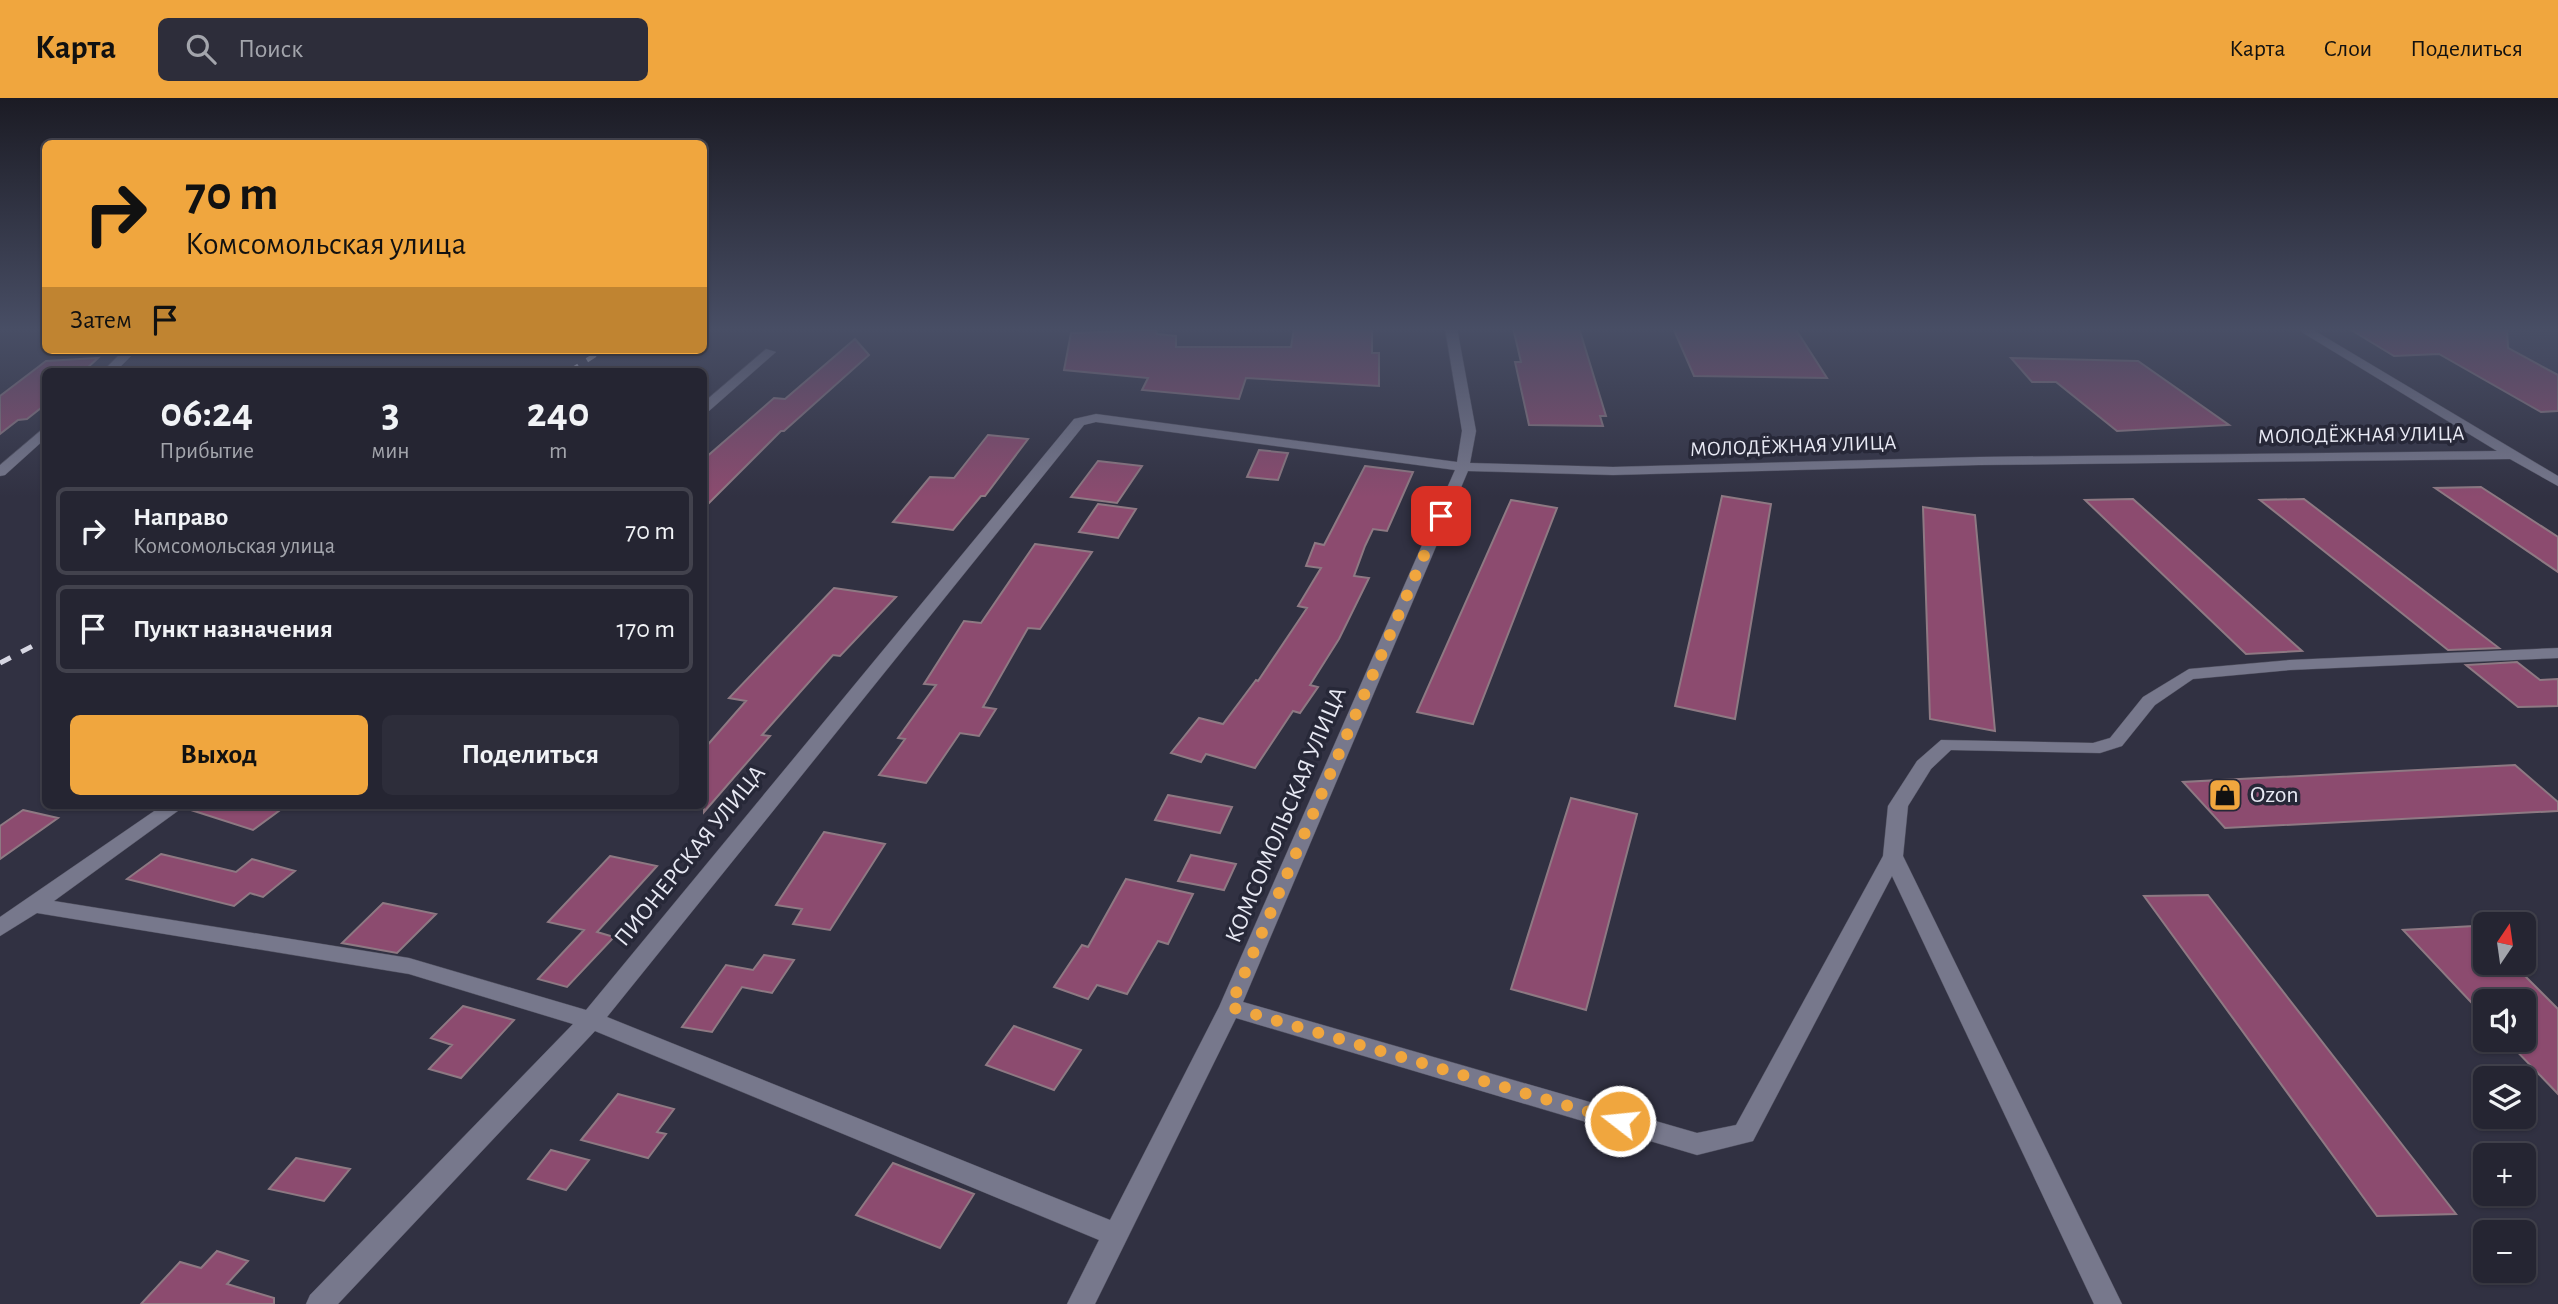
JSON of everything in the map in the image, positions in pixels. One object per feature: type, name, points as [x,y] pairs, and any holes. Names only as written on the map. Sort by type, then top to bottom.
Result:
[{"type":"street","points":[[707,405],[732,384]]},
{"type":"street","name":"КОМСОМОЛЬСКАЯ УЛИЦА","points":[[1081,1304],[1230,1007],[1463,467],[1469,431],[1461,384]]},
{"type":"street","points":[[2395,384],[2558,482]]},
{"type":"street","name":"МОЛОДЁЖНАЯ УЛИЦА","points":[[1079,422],[1096,418],[1463,467],[1689,471],[1979,461],[2513,455]]},
{"type":"street","name":"ПИОНЕРСКАЯ УЛИЦА","points":[[320,1304],[591,1020],[1079,422]]},
{"type":"street","points":[[0,472],[42,434]]},
{"type":"street","points":[[1230,1007],[1698,1144],[1744,1134],[1893,856],[1898,806],[1924,765],[1947,744],[2094,750],[2116,743],[2149,701],[2189,674],[2290,665],[2558,653]]},
{"type":"street","points":[[0,928],[170,809]]},
{"type":"street","points":[[1893,856],[2108,1304]]},
{"type":"street","points":[[34,905],[408,966],[591,1020],[1116,1235]]},
{"type":"shaded area","points":[[2531,384],[2558,384],[2558,399]]},
{"type":"building","points":[[15,384],[42,384],[42,407],[27,419],[18,420],[0,434],[0,396]]},
{"type":"building","points":[[802,384],[836,384],[781,431],[707,505],[707,456],[774,398],[785,399]]},
{"type":"building","points":[[1145,384],[1244,384],[1239,399],[1142,390]]},
{"type":"building","points":[[1520,384],[1596,384],[1606,416],[1600,416],[1603,426],[1529,425]]},
{"type":"building","points":[[2059,384],[2171,384],[2229,425],[2117,431]]},
{"type":"building","points":[[2492,384],[2558,384],[2558,411],[2541,412]]},
{"type":"building","points":[[988,435],[1028,439],[985,496],[981,496],[953,530],[893,522],[930,477],[954,478]]},
{"type":"building","points":[[1259,450],[1288,453],[1278,480],[1247,477]]},
{"type":"building","points":[[1098,461],[1142,466],[1117,503],[1071,497]]},
{"type":"building","points":[[1365,466],[1413,472],[1387,531],[1373,529],[1365,546],[1354,576],[1369,578],[1339,639],[1310,685],[1318,687],[1300,713],[1293,711],[1255,768],[1206,754],[1201,762],[1171,753],[1199,718],[1223,724],[1256,680],[1258,681],[1307,608],[1298,606],[1321,568],[1306,566],[1315,543],[1324,545]]},
{"type":"building","points":[[2481,487],[2558,537],[2558,572],[2435,488]]},
{"type":"building","points":[[1722,496],[1771,504],[1735,719],[1675,706]]},
{"type":"building","points":[[2133,499],[2302,651],[2246,654],[2085,500]]},
{"type":"building","points":[[2304,499],[2499,648],[2448,650],[2260,500]]},
{"type":"building","points":[[1511,500],[1557,508],[1473,724],[1417,712]]},
{"type":"building","points":[[1098,504],[1136,509],[1118,538],[1079,532]]},
{"type":"building","points":[[1923,507],[1975,515],[1995,731],[1930,719]]},
{"type":"building","points":[[1035,544],[1092,552],[1040,629],[1028,628],[983,707],[996,709],[979,736],[960,733],[926,783],[879,775],[905,739],[898,738],[936,685],[924,684],[964,621],[981,623]]},
{"type":"building","points":[[834,588],[896,597],[840,656],[833,655],[762,735],[770,736],[707,809],[707,746],[746,701],[729,698]]},
{"type":"building","points":[[2517,662],[2540,680],[2558,679],[2558,706],[2518,707],[2466,665]]},
{"type":"building","points":[[2515,765],[2558,802],[2558,811],[2225,828],[2183,782]]},
{"type":"building","points":[[1168,795],[1232,807],[1220,833],[1155,820]]},
{"type":"building","points":[[1571,798],[1637,814],[1586,1010],[1511,989]]},
{"type":"building","points":[[191,809],[282,809],[253,830]]},
{"type":"building","points":[[23,810],[58,818],[0,859],[0,826]]},
{"type":"building","points":[[824,832],[885,844],[830,930],[793,924],[802,909],[776,905]]},
{"type":"building","points":[[161,854],[236,872],[252,859],[295,871],[263,897],[250,893],[234,906],[127,879]]},
{"type":"building","points":[[1191,855],[1236,864],[1224,890],[1178,881]]},
{"type":"building","points":[[610,856],[657,866],[597,932],[614,937],[567,987],[538,979],[584,930],[548,922]]},
{"type":"building","points":[[1126,879],[1193,894],[1168,944],[1158,941],[1127,994],[1097,985],[1088,999],[1054,987],[1082,945],[1088,947]]},
{"type":"building","points":[[2208,895],[2456,1214],[2377,1216],[2144,896]]},
{"type":"building","points":[[383,903],[436,914],[397,953],[342,943]]},
{"type":"building","points":[[2473,926],[2473,975],[2524,975],[2558,1009],[2558,1094],[2536,1071],[2536,1066],[2531,1066],[2518,1052],[2536,1052],[2536,989],[2473,989],[2473,1004],[2403,930]]},
{"type":"building","points":[[764,955],[794,960],[772,993],[742,987],[712,1032],[682,1027],[726,965],[753,970]]},
{"type":"building","points":[[463,1006],[514,1020],[461,1078],[429,1069],[452,1045],[431,1038]]},
{"type":"building","points":[[1014,1026],[1081,1050],[1054,1090],[986,1065]]},
{"type":"building","points":[[618,1094],[674,1109],[657,1132],[666,1134],[648,1158],[581,1140]]},
{"type":"building","points":[[551,1150],[589,1160],[566,1190],[528,1179]]},
{"type":"building","points":[[296,1158],[350,1169],[324,1201],[269,1189]]},
{"type":"building","points":[[893,1163],[974,1194],[940,1248],[856,1215]]},
{"type":"building","points":[[217,1251],[248,1261],[227,1284],[274,1298],[274,1304],[141,1304],[180,1262],[201,1268]]},
{"type":"railway","points":[[0,663],[42,641]]},
{"type":"place","name":"Ozon","points":[[2225,795]]},
{"type":"route","points":[[1441,516],[1230,1007],[1620,1121]]}]
